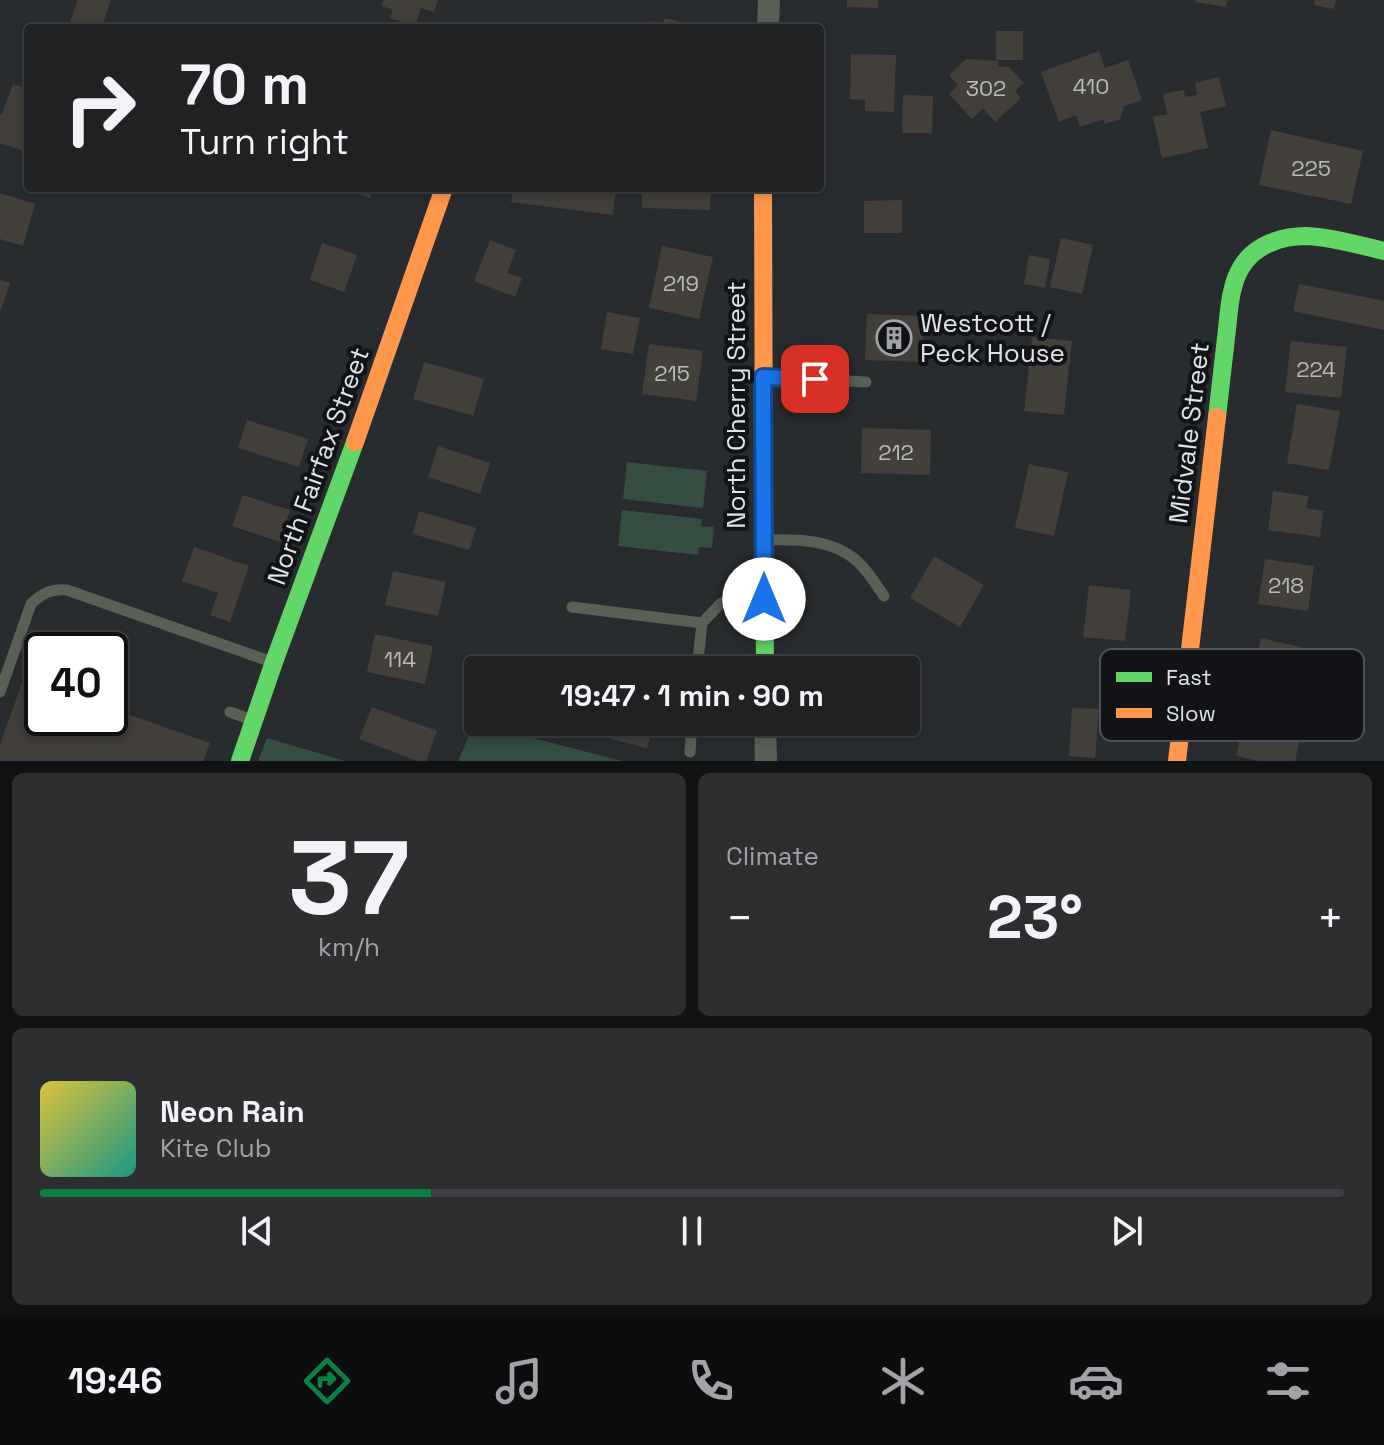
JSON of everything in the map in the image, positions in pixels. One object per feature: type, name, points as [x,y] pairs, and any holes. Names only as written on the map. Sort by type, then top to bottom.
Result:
[{"type":"street","points":[[768,24],[769,0]]},
{"type":"street","name":"North Fairfax Street","points":[[240,761],[443,192]]},
{"type":"street","name":"North Cherry Street","points":[[763,192],[765,656]]},
{"type":"street","name":"Midvale Street","points":[[1190,649],[1229,313],[1238,274],[1254,253],[1276,239],[1288,236],[1310,236],[1384,251]]},
{"type":"street","points":[[765,736],[766,761]]},
{"type":"street","name":"Midvale Street","points":[[1177,761],[1179,741]]},
{"type":"lane","points":[[763,377],[866,382]]},
{"type":"lane","points":[[764,540],[792,539],[828,545],[843,551],[868,573],[884,596]]},
{"type":"lane","points":[[0,692],[31,604],[41,594],[53,589],[67,590],[274,662]]},
{"type":"lane","points":[[698,656],[702,623],[721,603],[764,599]]},
{"type":"lane","points":[[572,607],[702,623]]},
{"type":"lane","points":[[230,712],[253,720]]},
{"type":"lane","points":[[690,752],[691,736]]},
{"type":"green space","points":[[627,462],[707,471],[703,508],[623,499]]},
{"type":"green space","points":[[622,510],[702,519],[701,526],[714,527],[712,548],[699,547],[698,555],[618,546]]},
{"type":"green space","points":[[469,736],[525,736],[622,761],[458,761]]},
{"type":"green space","points":[[267,738],[345,761],[258,761]]},
{"type":"building","points":[[78,0],[111,0],[102,24],[69,24]]},
{"type":"building","points":[[383,0],[438,0],[434,12],[421,8],[416,24],[390,18],[393,10],[382,6]]},
{"type":"building","points":[[847,0],[878,0],[878,8],[847,7]]},
{"type":"building","points":[[1195,0],[1228,0],[1226,7]]},
{"type":"building","points":[[1315,0],[1336,0],[1334,9],[1314,5]]},
{"type":"building","points":[[665,18],[687,24],[663,24]]},
{"type":"building","points":[[996,31],[1023,31],[1023,60],[996,60]]},
{"type":"building","points":[[1099,51],[1105,68],[1128,60],[1142,100],[1124,106],[1120,119],[1105,124],[1103,119],[1080,127],[1076,115],[1059,122],[1041,72]]},
{"type":"building","points":[[851,54],[896,55],[894,112],[865,111],[865,100],[850,99]]},
{"type":"building","points":[[966,59],[999,61],[998,66],[1009,67],[1024,83],[1015,91],[1021,98],[995,122],[983,108],[972,119],[949,94],[958,85],[949,75]]},
{"type":"building","points":[[1219,77],[1226,106],[1200,112],[1208,148],[1162,158],[1153,117],[1167,114],[1163,94],[1184,90],[1185,97],[1197,95],[1195,83]]},
{"type":"building","points":[[13,84],[24,88],[24,151],[0,143],[2,114]]},
{"type":"building","points":[[903,95],[933,96],[932,133],[902,133]]},
{"type":"building","points":[[1271,130],[1363,151],[1351,204],[1259,185]]},
{"type":"building","points":[[352,192],[372,192],[370,198]]},
{"type":"building","points":[[512,192],[616,192],[613,215],[511,202]]},
{"type":"building","points":[[642,192],[711,192],[710,210],[642,208]]},
{"type":"building","points":[[0,193],[35,204],[23,246],[0,239]]},
{"type":"building","points":[[902,200],[902,233],[864,233],[864,201]]},
{"type":"building","points":[[1061,238],[1093,245],[1082,294],[1050,287]]},
{"type":"building","points":[[490,240],[516,250],[507,273],[522,278],[515,297],[474,281]]},
{"type":"building","points":[[322,243],[357,255],[344,292],[310,280]]},
{"type":"building","points":[[662,246],[713,257],[699,319],[649,308]]},
{"type":"building","points":[[1029,255],[1050,259],[1045,288],[1024,284]]},
{"type":"building","points":[[0,280],[10,283],[1,310],[0,310]]},
{"type":"building","points":[[1299,284],[1384,301],[1384,330],[1293,311]]},
{"type":"building","points":[[607,312],[640,318],[633,354],[601,349]]},
{"type":"building","name":"Westcott / Peck House","points":[[867,314],[924,316],[922,362],[865,360]]},
{"type":"building","points":[[1032,337],[1072,341],[1064,415],[1024,411]]},
{"type":"building","points":[[1291,341],[1347,347],[1341,398],[1285,392]]},
{"type":"building","points":[[649,344],[703,351],[696,401],[642,394]]},
{"type":"building","points":[[424,362],[484,379],[473,416],[413,399]]},
{"type":"building","points":[[1297,404],[1340,411],[1329,470],[1287,463]]},
{"type":"building","points":[[247,420],[308,439],[299,467],[238,448]]},
{"type":"building","points":[[862,428],[931,430],[930,475],[861,473]]},
{"type":"building","points":[[438,446],[490,463],[480,494],[428,477]]},
{"type":"building","points":[[1029,464],[1068,472],[1054,536],[1015,528]]},
{"type":"building","points":[[1273,491],[1308,496],[1306,508],[1323,511],[1320,537],[1268,530]]},
{"type":"building","points":[[243,495],[290,510],[280,542],[232,526]]},
{"type":"building","points":[[419,511],[476,528],[469,550],[413,534]]},
{"type":"building","points":[[194,547],[249,566],[230,622],[210,615],[218,593],[182,581]]},
{"type":"building","points":[[934,556],[984,585],[960,627],[910,598]]},
{"type":"building","points":[[1265,559],[1314,566],[1308,611],[1258,604]]},
{"type":"building","points":[[393,571],[446,582],[438,616],[385,605]]},
{"type":"building","points":[[1089,585],[1131,590],[1125,641],[1083,637]]},
{"type":"building","points":[[375,634],[433,646],[425,684],[367,672]]},
{"type":"building","points":[[1261,638],[1301,647],[1301,649],[1259,649]]},
{"type":"building","points":[[24,677],[24,736],[128,736],[128,714],[210,743],[203,761],[0,761],[0,745]]},
{"type":"building","points":[[372,707],[437,731],[426,761],[418,761],[359,739]]},
{"type":"building","points":[[1072,708],[1099,709],[1095,758],[1069,756]]},
{"type":"building","points":[[600,736],[650,736],[647,748]]},
{"type":"building","points":[[1239,741],[1299,741],[1295,761],[1259,761],[1236,756]]},
{"type":"traffic: fast","points":[[1217,417],[1232,292],[1242,266],[1254,252],[1270,243],[1297,236],[1326,238],[1384,251]]},
{"type":"traffic: fast","points":[[240,761],[355,442]]},
{"type":"traffic: fast","points":[[764,496],[765,656]]},
{"type":"traffic: slow","points":[[355,442],[443,192]]},
{"type":"traffic: slow","points":[[763,192],[764,496]]},
{"type":"traffic: slow","points":[[1190,649],[1217,417]]},
{"type":"traffic: slow","points":[[1177,761],[1179,741]]},
{"type":"place","name":"Westcott / Peck House","points":[[894,338]]},
{"type":"route","points":[[764,599],[763,377],[815,379]]}]
